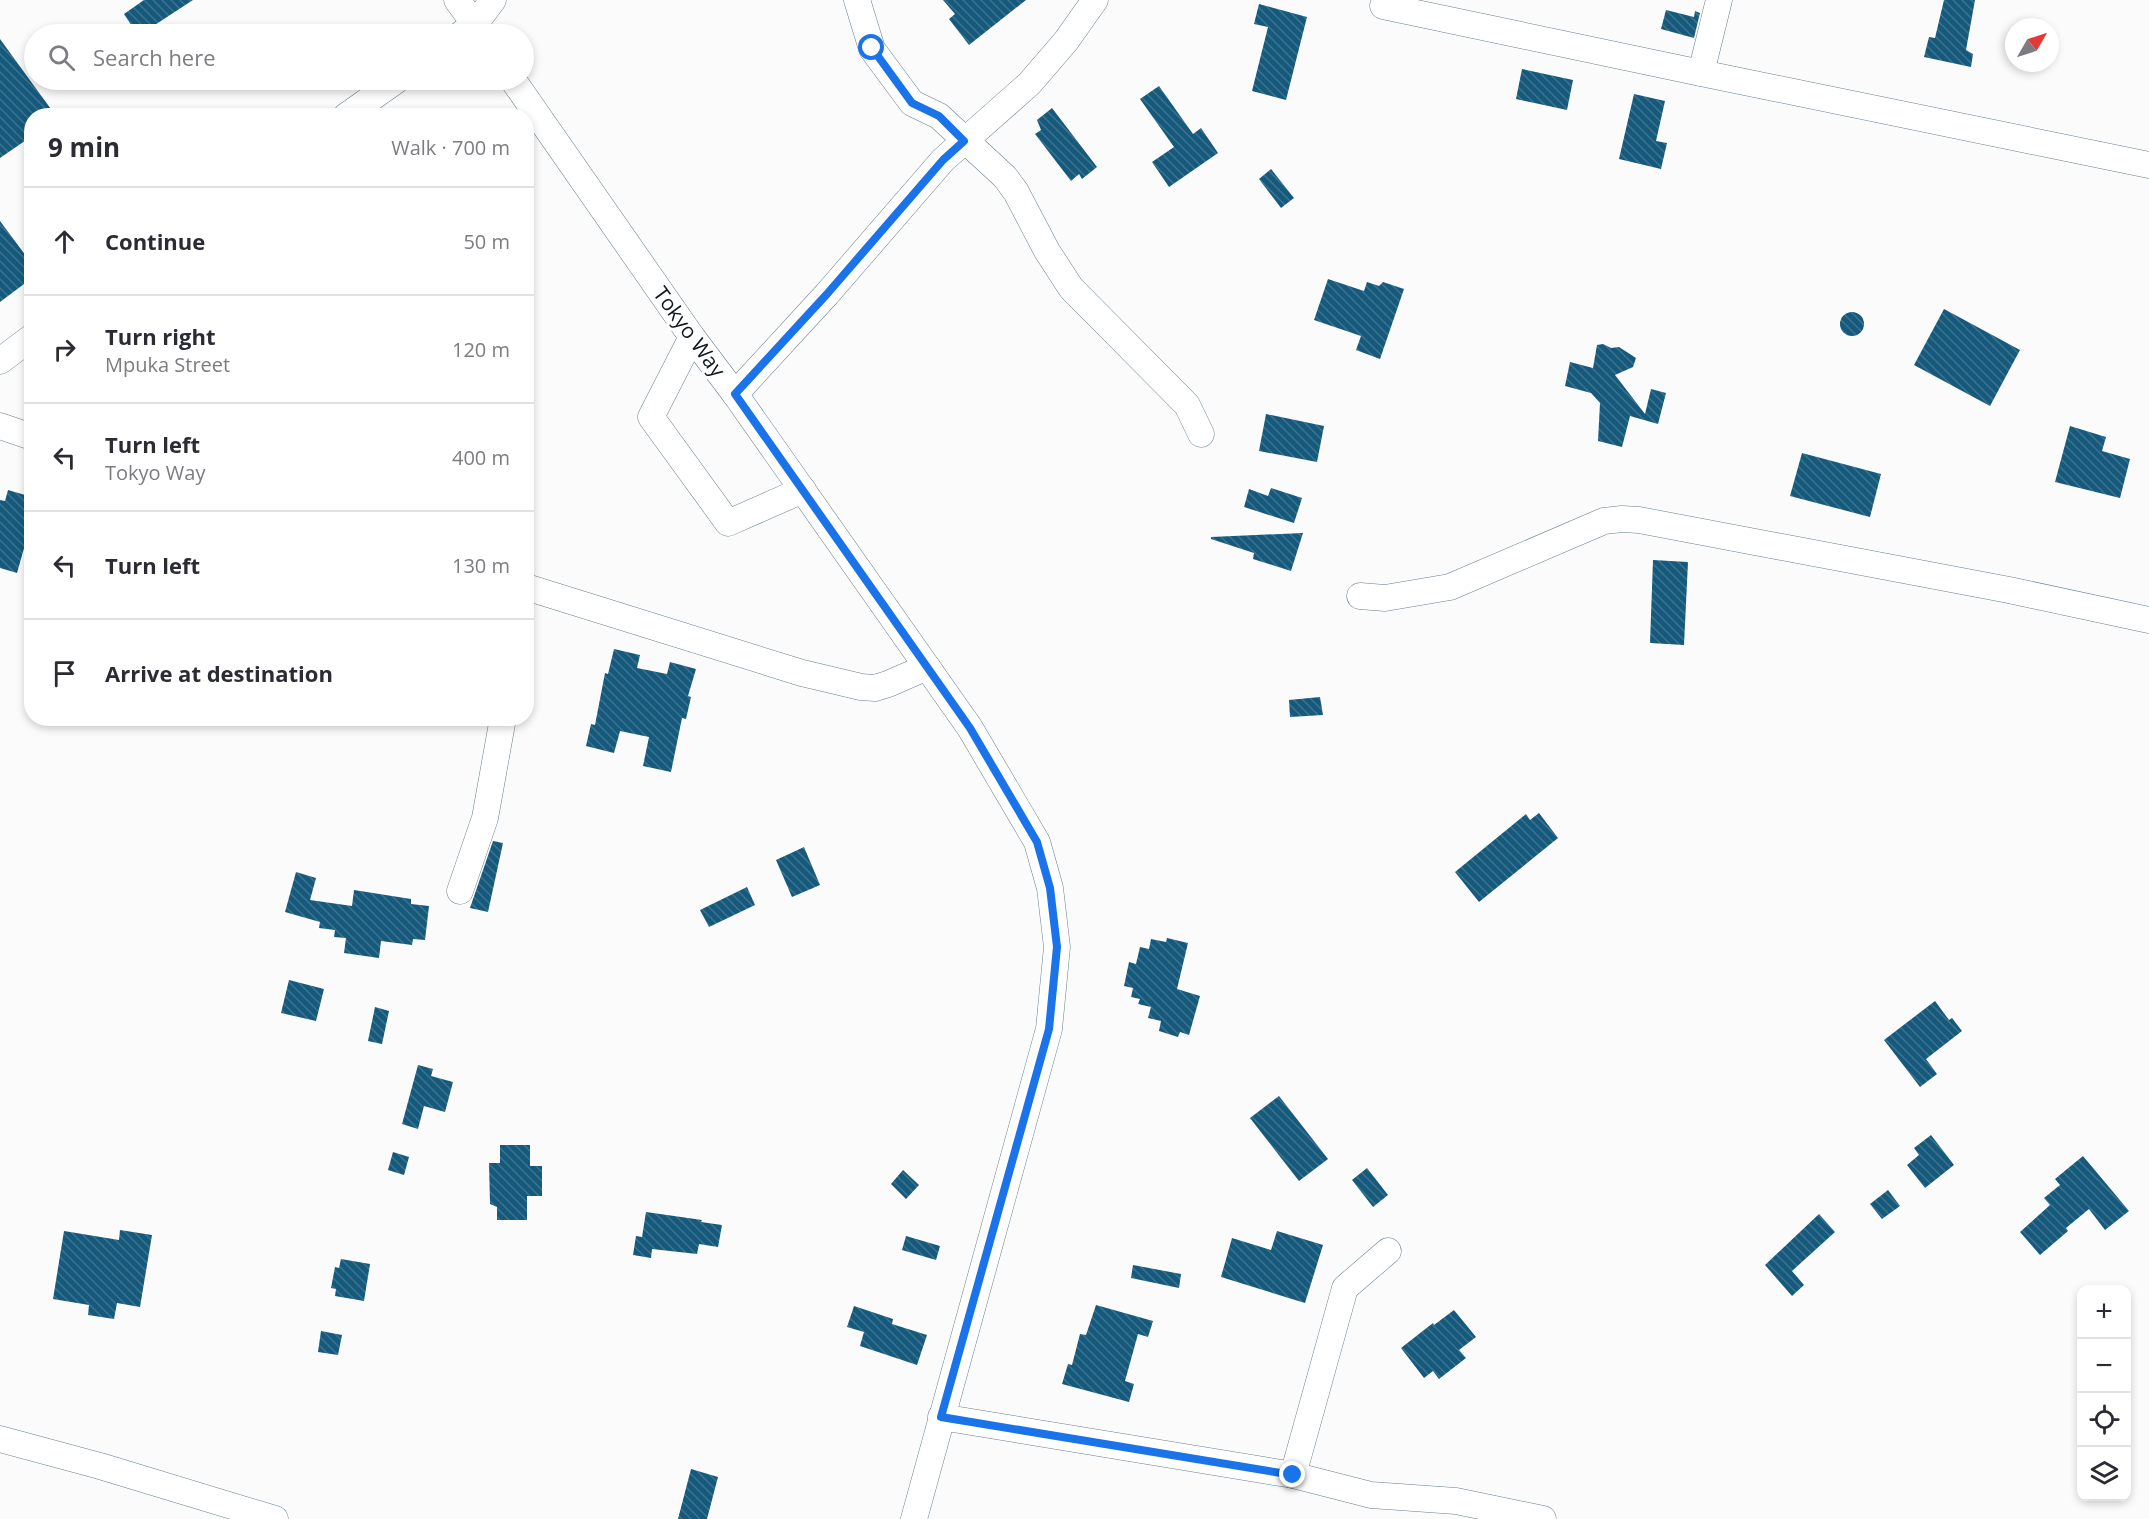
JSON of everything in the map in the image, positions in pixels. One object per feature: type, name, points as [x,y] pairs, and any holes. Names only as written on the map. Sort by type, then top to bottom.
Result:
[{"type":"street","points":[[458,0],[469,24]]},
{"type":"street","points":[[477,24],[493,0]]},
{"type":"street","points":[[856,0],[872,48],[912,103],[939,116],[964,141],[988,160],[1016,192],[1047,250],[1071,288],[1187,405],[1202,434]]},
{"type":"street","points":[[735,394],[827,294],[943,160],[1029,84],[1066,41],[1095,0]]},
{"type":"street","points":[[1701,74],[1719,0]]},
{"type":"street","points":[[1383,6],[1701,74],[2149,165]]},
{"type":"street","points":[[357,108],[383,90]]},
{"type":"street","name":"Tokyo Way","points":[[520,90],[532,108]]},
{"type":"street","name":"Tokyo Way","points":[[534,110],[692,338],[735,394],[970,728],[1037,842],[1050,888],[1057,947],[1049,1029],[914,1519]]},
{"type":"street","points":[[692,338],[651,417],[728,522],[803,490]]},
{"type":"street","points":[[0,361],[24,343]]},
{"type":"street","points":[[0,426],[24,434]]},
{"type":"street","points":[[1360,596],[1385,598],[1450,587],[1604,521],[1622,519],[1650,522],[1998,588],[2149,620]]},
{"type":"street","points":[[534,589],[802,673],[861,687],[875,688],[927,667]]},
{"type":"street","points":[[460,891],[485,818],[502,726]]},
{"type":"street","points":[[1293,1475],[1345,1288],[1388,1251]]},
{"type":"street","points":[[941,1417],[1293,1475],[1371,1495],[1456,1501],[1543,1519]]},
{"type":"street","points":[[0,1439],[100,1466],[275,1519]]},
{"type":"building","points":[[144,0],[193,0],[156,24],[130,24],[124,14]]},
{"type":"building","points":[[943,0],[1026,0],[969,45],[949,19],[955,14]]},
{"type":"building","points":[[1944,0],[1975,0],[1966,50],[1973,54],[1971,67],[1924,57],[1929,37],[1935,38]]},
{"type":"building","points":[[1259,4],[1307,17],[1286,100],[1252,91],[1268,27],[1254,24]]},
{"type":"building","points":[[1666,10],[1694,17],[1695,11],[1700,13],[1694,38],[1661,29]]},
{"type":"building","points":[[0,39],[24,72],[24,90],[37,90],[50,108],[24,108],[24,142],[0,158]]},
{"type":"building","points":[[1522,69],[1573,80],[1567,110],[1516,99]]},
{"type":"building","points":[[1159,86],[1193,134],[1201,128],[1218,153],[1169,187],[1152,162],[1174,147],[1140,99]]},
{"type":"building","points":[[1634,94],[1665,101],[1656,141],[1667,143],[1661,169],[1619,159]]},
{"type":"building","points":[[1052,108],[1097,167],[1082,179],[1079,174],[1071,181],[1035,134],[1041,130],[1037,120]]},
{"type":"building","points":[[1271,169],[1294,198],[1281,208],[1259,179]]},
{"type":"building","points":[[0,221],[24,253],[24,284],[0,302]]},
{"type":"building","points":[[1328,279],[1364,291],[1367,282],[1379,286],[1383,282],[1404,289],[1380,359],[1356,350],[1361,336],[1314,320]]},
{"type":"building","points":[[1944,309],[2020,350],[1990,406],[1914,365]]},
{"type":"building","points":[[1852,312],[1860,316],[1864,324],[1860,332],[1852,336],[1844,332],[1840,324],[1844,316]]},
{"type":"building","points":[[1603,344],[1611,348],[1619,347],[1636,358],[1633,367],[1615,375],[1645,414],[1651,389],[1666,393],[1658,424],[1630,416],[1622,447],[1598,441],[1600,403],[1591,393],[1565,386],[1570,362],[1593,368],[1597,345]]},
{"type":"building","points":[[1266,414],[1324,426],[1317,462],[1259,451]]},
{"type":"building","points":[[2070,426],[2106,437],[2102,451],[2130,459],[2120,498],[2055,482]]},
{"type":"building","points":[[1802,453],[1881,474],[1870,517],[1790,496]]},
{"type":"building","points":[[1271,488],[1302,498],[1294,523],[1244,507],[1249,489],[1268,496]]},
{"type":"building","points":[[8,490],[24,495],[24,548],[17,573],[0,568],[0,500],[5,501]]},
{"type":"building","points":[[1303,533],[1291,571],[1253,559],[1254,553],[1211,539],[1211,537]]},
{"type":"building","points":[[1653,560],[1688,562],[1684,645],[1650,643]]},
{"type":"building","points":[[614,649],[640,655],[637,668],[667,674],[670,662],[696,669],[688,696],[691,697],[686,719],[682,718],[671,772],[643,766],[649,737],[620,731],[614,753],[586,746],[591,724],[595,725],[605,673],[608,674]]},
{"type":"building","points":[[1320,697],[1323,715],[1290,717],[1289,700]]},
{"type":"building","points":[[1539,813],[1558,838],[1479,902],[1455,872],[1526,814],[1530,820]]},
{"type":"building","points":[[493,841],[503,843],[488,912],[470,908]]},
{"type":"building","points":[[804,847],[820,885],[792,897],[776,860]]},
{"type":"building","points":[[296,872],[316,878],[310,900],[352,906],[354,890],[411,899],[411,904],[429,906],[425,940],[413,939],[412,945],[381,941],[379,958],[344,953],[346,938],[334,937],[335,930],[319,928],[320,922],[285,912]]},
{"type":"building","points":[[747,887],[755,905],[709,927],[700,910]]},
{"type":"building","points":[[1167,938],[1188,943],[1177,989],[1200,996],[1189,1035],[1180,1032],[1178,1037],[1159,1031],[1161,1021],[1148,1018],[1151,1007],[1138,1004],[1140,999],[1131,997],[1133,988],[1124,986],[1129,962],[1136,964],[1140,947],[1149,949],[1151,939],[1166,942]]},
{"type":"building","points":[[289,980],[324,989],[316,1021],[281,1013]]},
{"type":"building","points":[[1935,1001],[1949,1020],[1952,1018],[1962,1031],[1926,1059],[1937,1074],[1920,1087],[1884,1040]]},
{"type":"building","points":[[375,1007],[389,1011],[382,1044],[368,1041]]},
{"type":"building","points":[[418,1065],[433,1069],[431,1076],[453,1082],[445,1112],[424,1106],[418,1129],[402,1124]]},
{"type":"building","points":[[1279,1096],[1328,1159],[1299,1181],[1250,1118]]},
{"type":"building","points":[[1931,1135],[1954,1165],[1925,1188],[1907,1165],[1919,1155],[1914,1148]]},
{"type":"building","points":[[500,1145],[530,1145],[530,1166],[542,1166],[542,1196],[527,1196],[527,1220],[497,1220],[497,1207],[490,1204],[489,1163],[500,1163]]},
{"type":"building","points":[[393,1152],[409,1157],[404,1175],[388,1170]]},
{"type":"building","points":[[2083,1156],[2129,1211],[2105,1230],[2089,1209],[2066,1228],[2068,1231],[2040,1255],[2020,1232],[2050,1205],[2044,1198],[2060,1185],[2055,1179]]},
{"type":"building","points":[[1367,1168],[1388,1195],[1373,1207],[1352,1180]]},
{"type":"building","points":[[903,1170],[919,1185],[906,1199],[891,1184]]},
{"type":"building","points":[[1888,1190],[1900,1206],[1882,1219],[1870,1204]]},
{"type":"building","points":[[646,1212],[722,1225],[718,1247],[699,1244],[697,1254],[652,1249],[651,1258],[633,1255],[636,1236],[642,1237]]},
{"type":"building","points":[[1819,1214],[1835,1232],[1792,1271],[1804,1285],[1792,1296],[1765,1265]]},
{"type":"building","points":[[120,1230],[152,1235],[140,1307],[117,1303],[114,1319],[88,1315],[89,1305],[53,1299],[64,1231],[119,1240]]},
{"type":"building","points":[[1277,1231],[1323,1245],[1305,1303],[1221,1277],[1232,1238],[1271,1250]]},
{"type":"building","points":[[906,1236],[940,1246],[936,1260],[902,1250]]},
{"type":"building","points":[[341,1259],[370,1264],[364,1301],[335,1296],[336,1289],[331,1288],[335,1267],[339,1268]]},
{"type":"building","points":[[1133,1265],[1181,1274],[1179,1288],[1131,1278]]},
{"type":"building","points":[[1096,1305],[1153,1321],[1148,1337],[1138,1334],[1125,1381],[1134,1384],[1129,1402],[1062,1384],[1068,1364],[1072,1365],[1080,1334],[1086,1335]]},
{"type":"building","points":[[854,1306],[893,1319],[892,1324],[927,1335],[917,1365],[860,1346],[864,1332],[847,1327]]},
{"type":"building","points":[[1454,1310],[1476,1337],[1459,1350],[1466,1358],[1439,1379],[1433,1371],[1424,1378],[1401,1348]]},
{"type":"building","points":[[321,1331],[342,1335],[338,1355],[318,1352]]},
{"type":"building","points":[[691,1469],[718,1477],[707,1519],[678,1519]]},
{"type":"route","points":[[872,48],[912,103],[939,116],[964,141],[943,160],[880,235],[735,394],[970,728],[1037,842],[1050,888],[1057,947],[1049,1029],[941,1417],[1293,1475]]}]
